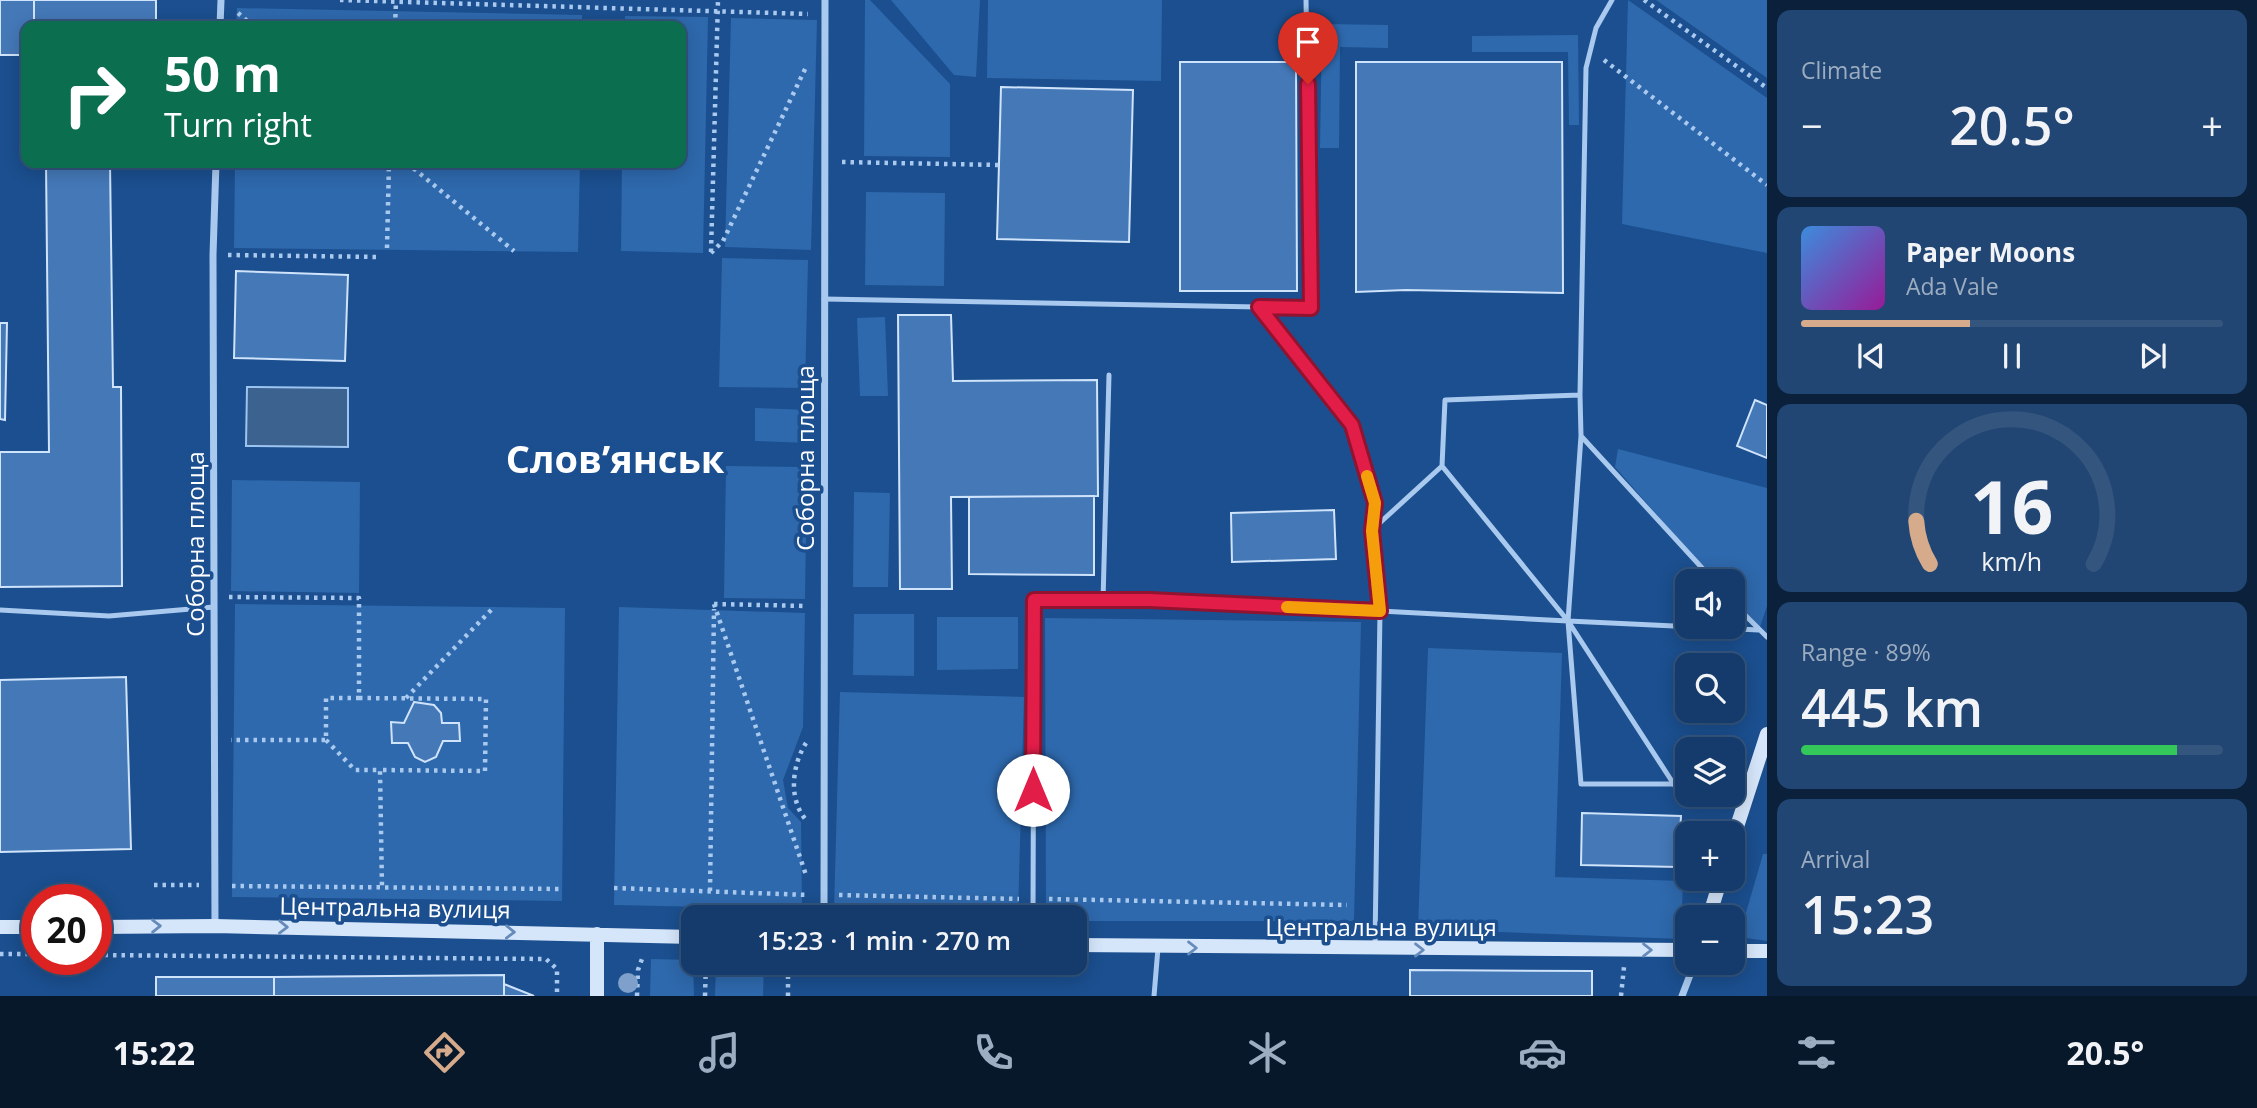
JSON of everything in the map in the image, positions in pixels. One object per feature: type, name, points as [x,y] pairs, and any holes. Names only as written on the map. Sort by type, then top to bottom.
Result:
[{"type":"street","points":[[220,21],[221,0]]},
{"type":"street","name":"Соборна площа","points":[[824,905],[822,606],[825,0]]},
{"type":"street","name":"Соборна площа","points":[[215,926],[213,255],[216,168]]},
{"type":"street","points":[[1739,821],[1767,734]]},
{"type":"street","name":"Центральна вулиця","points":[[112,927],[215,926],[681,937]]},
{"type":"street","points":[[0,927],[21,927]]},
{"type":"street","points":[[597,934],[597,996]]},
{"type":"street","name":"Центральна вулиця","points":[[1087,945],[1675,950]]},
{"type":"street","points":[[1745,951],[1767,951]]},
{"type":"street","points":[[1682,996],[1690,975]]},
{"type":"lane","points":[[824,299],[1311,308],[1306,0]]},
{"type":"lane","points":[[1612,0],[1596,28],[1586,68],[1581,436],[1568,621],[1581,784],[1675,786]]},
{"type":"lane","points":[[1259,307],[1352,425],[1375,503],[1372,531],[1380,611],[1375,949]]},
{"type":"lane","points":[[1103,601],[1109,374]]},
{"type":"lane","points":[[1580,396],[1445,400],[1442,466],[1568,621],[1675,786]]},
{"type":"lane","points":[[1581,436],[1703,569]]},
{"type":"lane","points":[[1372,531],[1442,466]]},
{"type":"lane","points":[[1033,905],[1034,600],[1149,600],[1759,630]]},
{"type":"lane","points":[[0,610],[109,616],[214,607]]},
{"type":"lane","points":[[1745,615],[1767,637]]},
{"type":"lane","points":[[1745,777],[1753,776]]},
{"type":"lane","points":[[1154,996],[1158,948]]},
{"type":"path","points":[[340,0],[825,15]]},
{"type":"path","points":[[597,0],[603,8]]},
{"type":"path","points":[[718,0],[710,253],[723,241],[824,28]]},
{"type":"path","points":[[1644,0],[1767,88]]},
{"type":"path","points":[[395,21],[396,2]]},
{"type":"path","points":[[1590,50],[1767,185]]},
{"type":"path","points":[[824,162],[999,165]]},
{"type":"path","points":[[387,248],[389,168]]},
{"type":"path","points":[[413,168],[514,251]]},
{"type":"path","points":[[213,255],[380,257]]},
{"type":"path","points":[[214,597],[359,598],[359,698]]},
{"type":"path","points":[[714,604],[822,606]]},
{"type":"path","points":[[710,891],[714,604]]},
{"type":"path","points":[[614,888],[812,895],[714,604]]},
{"type":"path","points":[[405,699],[494,607]]},
{"type":"path","points":[[326,698],[405,699],[485,699],[485,771],[355,769],[326,740],[326,698]]},
{"type":"path","points":[[228,740],[326,740]]},
{"type":"path","points":[[380,770],[382,888]]},
{"type":"path","points":[[155,885],[561,889]]},
{"type":"path","points":[[824,895],[1347,905]]},
{"type":"path","points":[[0,954],[21,954]]},
{"type":"path","points":[[112,955],[546,959],[557,970],[557,996]]},
{"type":"path","points":[[638,996],[638,970],[643,956]]},
{"type":"path","points":[[1621,996],[1624,966]]},
{"type":"path","points":[[705,996],[706,975]]},
{"type":"path","points":[[788,975],[788,996]]},
{"type":"shaded area","points":[[865,0],[870,0],[950,84],[950,157],[864,156]]},
{"type":"shaded area","points":[[891,0],[980,0],[976,77],[954,75]]},
{"type":"shaded area","points":[[988,0],[1162,0],[1161,81],[987,78]]},
{"type":"shaded area","points":[[1628,0],[1767,98],[1767,253],[1622,224]]},
{"type":"shaded area","points":[[1656,0],[1767,0],[1767,78]]},
{"type":"shaded area","points":[[237,8],[582,15],[582,21],[236,21]]},
{"type":"shaded area","points":[[625,16],[708,17],[703,253],[621,251],[622,168],[686,168],[686,21],[625,21]]},
{"type":"shaded area","points":[[731,18],[817,20],[811,250],[725,247]]},
{"type":"shaded area","points":[[1322,24],[1388,25],[1388,48],[1340,47],[1339,148],[1320,148]]},
{"type":"shaded area","points":[[1578,35],[1579,125],[1569,125],[1568,52],[1472,52],[1472,36]]},
{"type":"shaded area","points":[[235,168],[580,168],[578,252],[234,248]]},
{"type":"shaded area","points":[[866,192],[945,193],[944,286],[865,285]]},
{"type":"shaded area","points":[[722,258],[808,260],[805,388],[719,387]]},
{"type":"shaded area","points":[[885,317],[888,396],[860,396],[857,318]]},
{"type":"shaded area","points":[[247,387],[348,388],[348,447],[246,446]]},
{"type":"shaded area","points":[[755,408],[809,410],[808,443],[755,441]]},
{"type":"shaded area","points":[[1618,449],[1767,488],[1767,606],[1759,630],[1745,614],[1745,569],[1704,569],[1615,467]]},
{"type":"shaded area","points":[[726,466],[807,467],[805,599],[724,598]]},
{"type":"shaded area","points":[[232,480],[360,482],[359,593],[231,591]]},
{"type":"shaded area","points":[[854,492],[890,493],[888,587],[853,587]]},
{"type":"shaded area","points":[[235,604],[565,608],[562,901],[232,897]]},
{"type":"shaded area","points":[[619,607],[805,613],[803,727],[783,780],[788,808],[801,822],[802,905],[614,905]]},
{"type":"shaded area","points":[[854,614],[914,614],[914,676],[853,675]]},
{"type":"shaded area","points":[[937,617],[1018,617],[1018,669],[937,670]]},
{"type":"shaded area","points":[[1045,618],[1361,622],[1354,921],[1087,921],[1087,905],[1046,905]]},
{"type":"shaded area","points":[[1428,648],[1562,653],[1555,877],[1675,881],[1675,891],[1683,891],[1682,905],[1675,905],[1675,939],[1418,929]]},
{"type":"shaded area","points":[[840,692],[1024,697],[1018,905],[834,905]]},
{"type":"shaded area","points":[[1763,854],[1767,854],[1767,941],[1745,938],[1745,916]]},
{"type":"shaded area","points":[[651,959],[681,960],[681,975],[693,975],[694,996],[650,996]]},
{"type":"shaded area","points":[[716,975],[764,975],[763,996],[715,996]]},
{"type":"building","points":[[0,0],[34,0],[34,21],[21,21],[21,55],[0,55]]},
{"type":"building","points":[[34,0],[156,0],[156,21],[34,21]]},
{"type":"building","points":[[1180,62],[1296,62],[1297,291],[1180,291]]},
{"type":"building","points":[[1356,62],[1562,62],[1563,293],[1406,290],[1356,292]]},
{"type":"building","points":[[1001,87],[1133,90],[1129,242],[997,239]]},
{"type":"building","points":[[46,168],[110,168],[113,387],[121,387],[122,586],[0,587],[0,452],[49,452]]},
{"type":"building","points":[[236,271],[348,275],[345,361],[234,358]]},
{"type":"building","points":[[898,315],[951,315],[953,381],[1097,380],[1098,496],[951,497],[952,589],[900,589]]},
{"type":"building","points":[[0,323],[7,323],[5,420],[0,419]]},
{"type":"building","points":[[1755,400],[1767,405],[1767,458],[1737,446]]},
{"type":"building","points":[[1094,496],[1094,575],[969,574],[969,497]]},
{"type":"building","points":[[1334,510],[1336,559],[1232,562],[1231,513]]},
{"type":"building","points":[[126,677],[131,849],[0,852],[0,680]]},
{"type":"building","points":[[414,702],[434,705],[441,713],[442,723],[459,723],[460,741],[443,741],[436,757],[425,762],[415,757],[408,743],[392,743],[391,722],[404,723]]},
{"type":"building","points":[[1582,813],[1681,816],[1681,821],[1675,821],[1675,867],[1581,865]]},
{"type":"building","points":[[1410,970],[1592,971],[1592,996],[1410,996]]},
{"type":"building","points":[[504,975],[504,996],[274,996],[274,977]]},
{"type":"building","points":[[156,977],[274,977],[274,996],[156,996]]},
{"type":"building","points":[[504,984],[534,996],[504,996]]},
{"type":"slow traffic","points":[[1287,607],[1380,611],[1372,531],[1375,503],[1367,476]]},
{"type":"district","name":"Слов’янськ","points":[[615,458]]},
{"type":"route","points":[[1033,790],[1034,600],[1149,600],[1380,611],[1372,531],[1375,503],[1352,425],[1259,307],[1311,308],[1308,84]]}]
